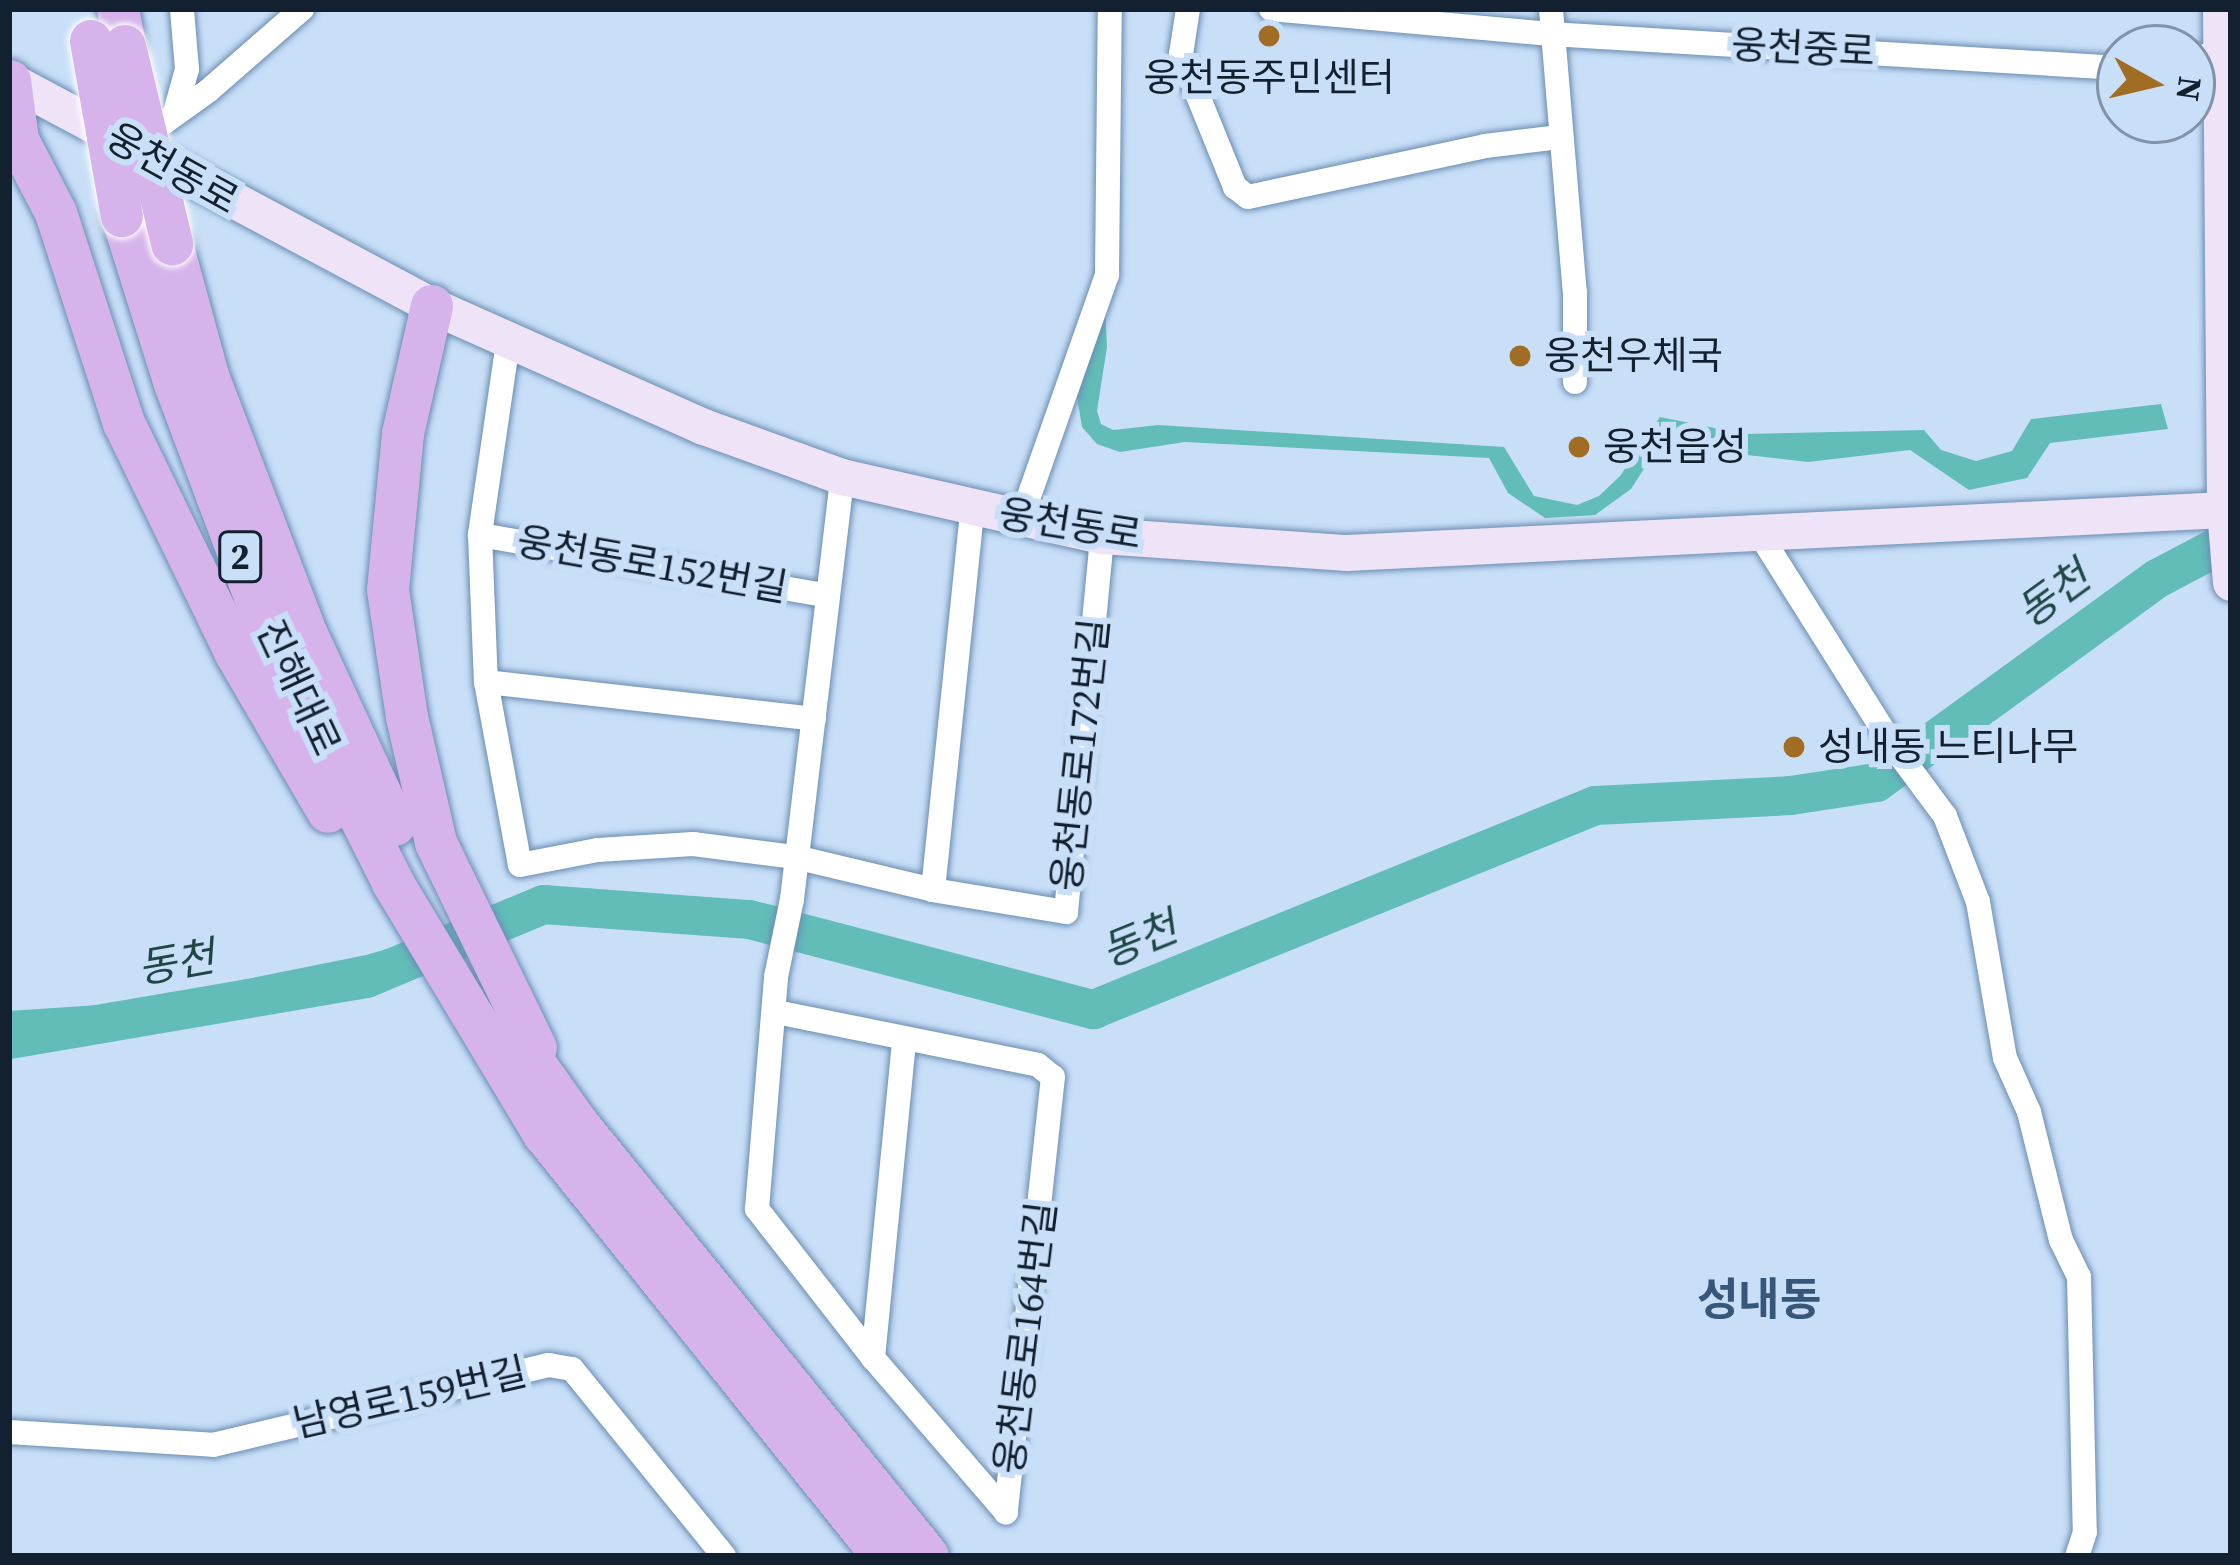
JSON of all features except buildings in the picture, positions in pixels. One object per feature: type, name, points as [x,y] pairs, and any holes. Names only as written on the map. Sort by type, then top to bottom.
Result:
[{"type":"highway","name":"진해대로","points":[[105,26],[122,216],[176,384],[271,640],[415,894]]},
{"type":"highway","name":"진해대로","points":[[105,26],[208,376],[304,628],[415,894]]},
{"type":"highway","points":[[9,81],[18,140],[56,213],[124,423],[236,652],[415,894],[482,1010],[561,1129],[883,1556]]},
{"type":"highway","points":[[415,894],[436,843],[407,717],[388,590],[403,434],[432,306]]},
{"type":"highway","name":"2","points":[[415,894],[482,1010]]},
{"type":"highway","points":[[482,1010],[561,1129],[928,1556]]},
{"type":"main road","points":[[2217,41],[2227,198],[2226,522],[2231,583]]},
{"type":"main road","name":"웅천동로","points":[[9,81],[508,343],[704,427],[842,477],[971,510],[1102,536],[1347,553],[1759,532],[2226,522]]},
{"type":"street","points":[[176,109],[188,69],[182,9]]},
{"type":"street","points":[[132,146],[176,109],[208,91],[302,9]]},
{"type":"street","points":[[1021,519],[1107,275],[1110,9]]},
{"type":"street","points":[[1188,9],[1181,54],[1235,187],[1248,196],[1485,146],[1559,137]]},
{"type":"street","name":"웅천중로","points":[[1271,9],[1550,22],[2096,66]]},
{"type":"street","points":[[1550,22],[1575,292],[1575,382]]},
{"type":"street","name":"웅천동로152번길","points":[[508,343],[480,535],[486,682],[520,865],[598,850],[693,844],[795,857]]},
{"type":"street","points":[[795,857],[842,477]]},
{"type":"street","points":[[934,890],[971,510]]},
{"type":"street","points":[[1759,532],[1893,746],[1945,816],[1978,902],[2005,1058],[2030,1112],[2061,1240],[2079,1276],[2085,1532],[2078,1556]]},
{"type":"street","name":"웅천동로152번길","points":[[480,535],[825,596]]},
{"type":"street","name":"웅천동로172번길","points":[[795,857],[934,890],[1066,913],[1102,536]]},
{"type":"street","points":[[486,682],[814,719]]},
{"type":"street","name":"웅천동로164번길","points":[[776,1012],[1038,1066],[1053,1077],[1006,1512],[873,1358],[757,1210],[776,977],[792,899],[795,857]]},
{"type":"street","points":[[873,1358],[904,1042]]},
{"type":"street","name":"남영로159번길","points":[[9,1432],[213,1445],[549,1365],[572,1369],[724,1556]]},
{"type":"shaded area","points":[[1105,308],[1107,347],[1097,411],[1101,424],[1113,430],[1158,425],[1504,447],[1534,496],[1577,505],[1599,496],[1620,476],[1660,417],[1744,434],[1924,430],[1941,450],[1976,461],[2012,451],[2031,419],[2161,404],[2168,429],[2050,443],[2027,478],[1969,490],[1910,450],[1808,462],[1659,445],[1631,489],[1595,515],[1545,518],[1508,493],[1489,458],[1185,442],[1120,452],[1097,444],[1082,427],[1077,397]]},
{"type":"shaded area","points":[[543,904],[366,978],[9,1039],[9,1011],[128,1003],[366,955]]},
{"type":"waterway","name":"동천","points":[[9,1039],[366,978],[543,904],[749,919],[1093,1009],[1595,805],[1790,795],[1876,782],[2157,578],[2231,539]]},
{"type":"place","name":"웅천동주민센터","points":[[1269,36]]},
{"type":"place","name":"웅천우체국","points":[[1520,356]]},
{"type":"place","name":"웅천읍성","points":[[1579,447]]},
{"type":"place","name":"성내동 느티나무","points":[[1794,747]]},
{"type":"district","name":"성내동","points":[[1759,1300]]}]
